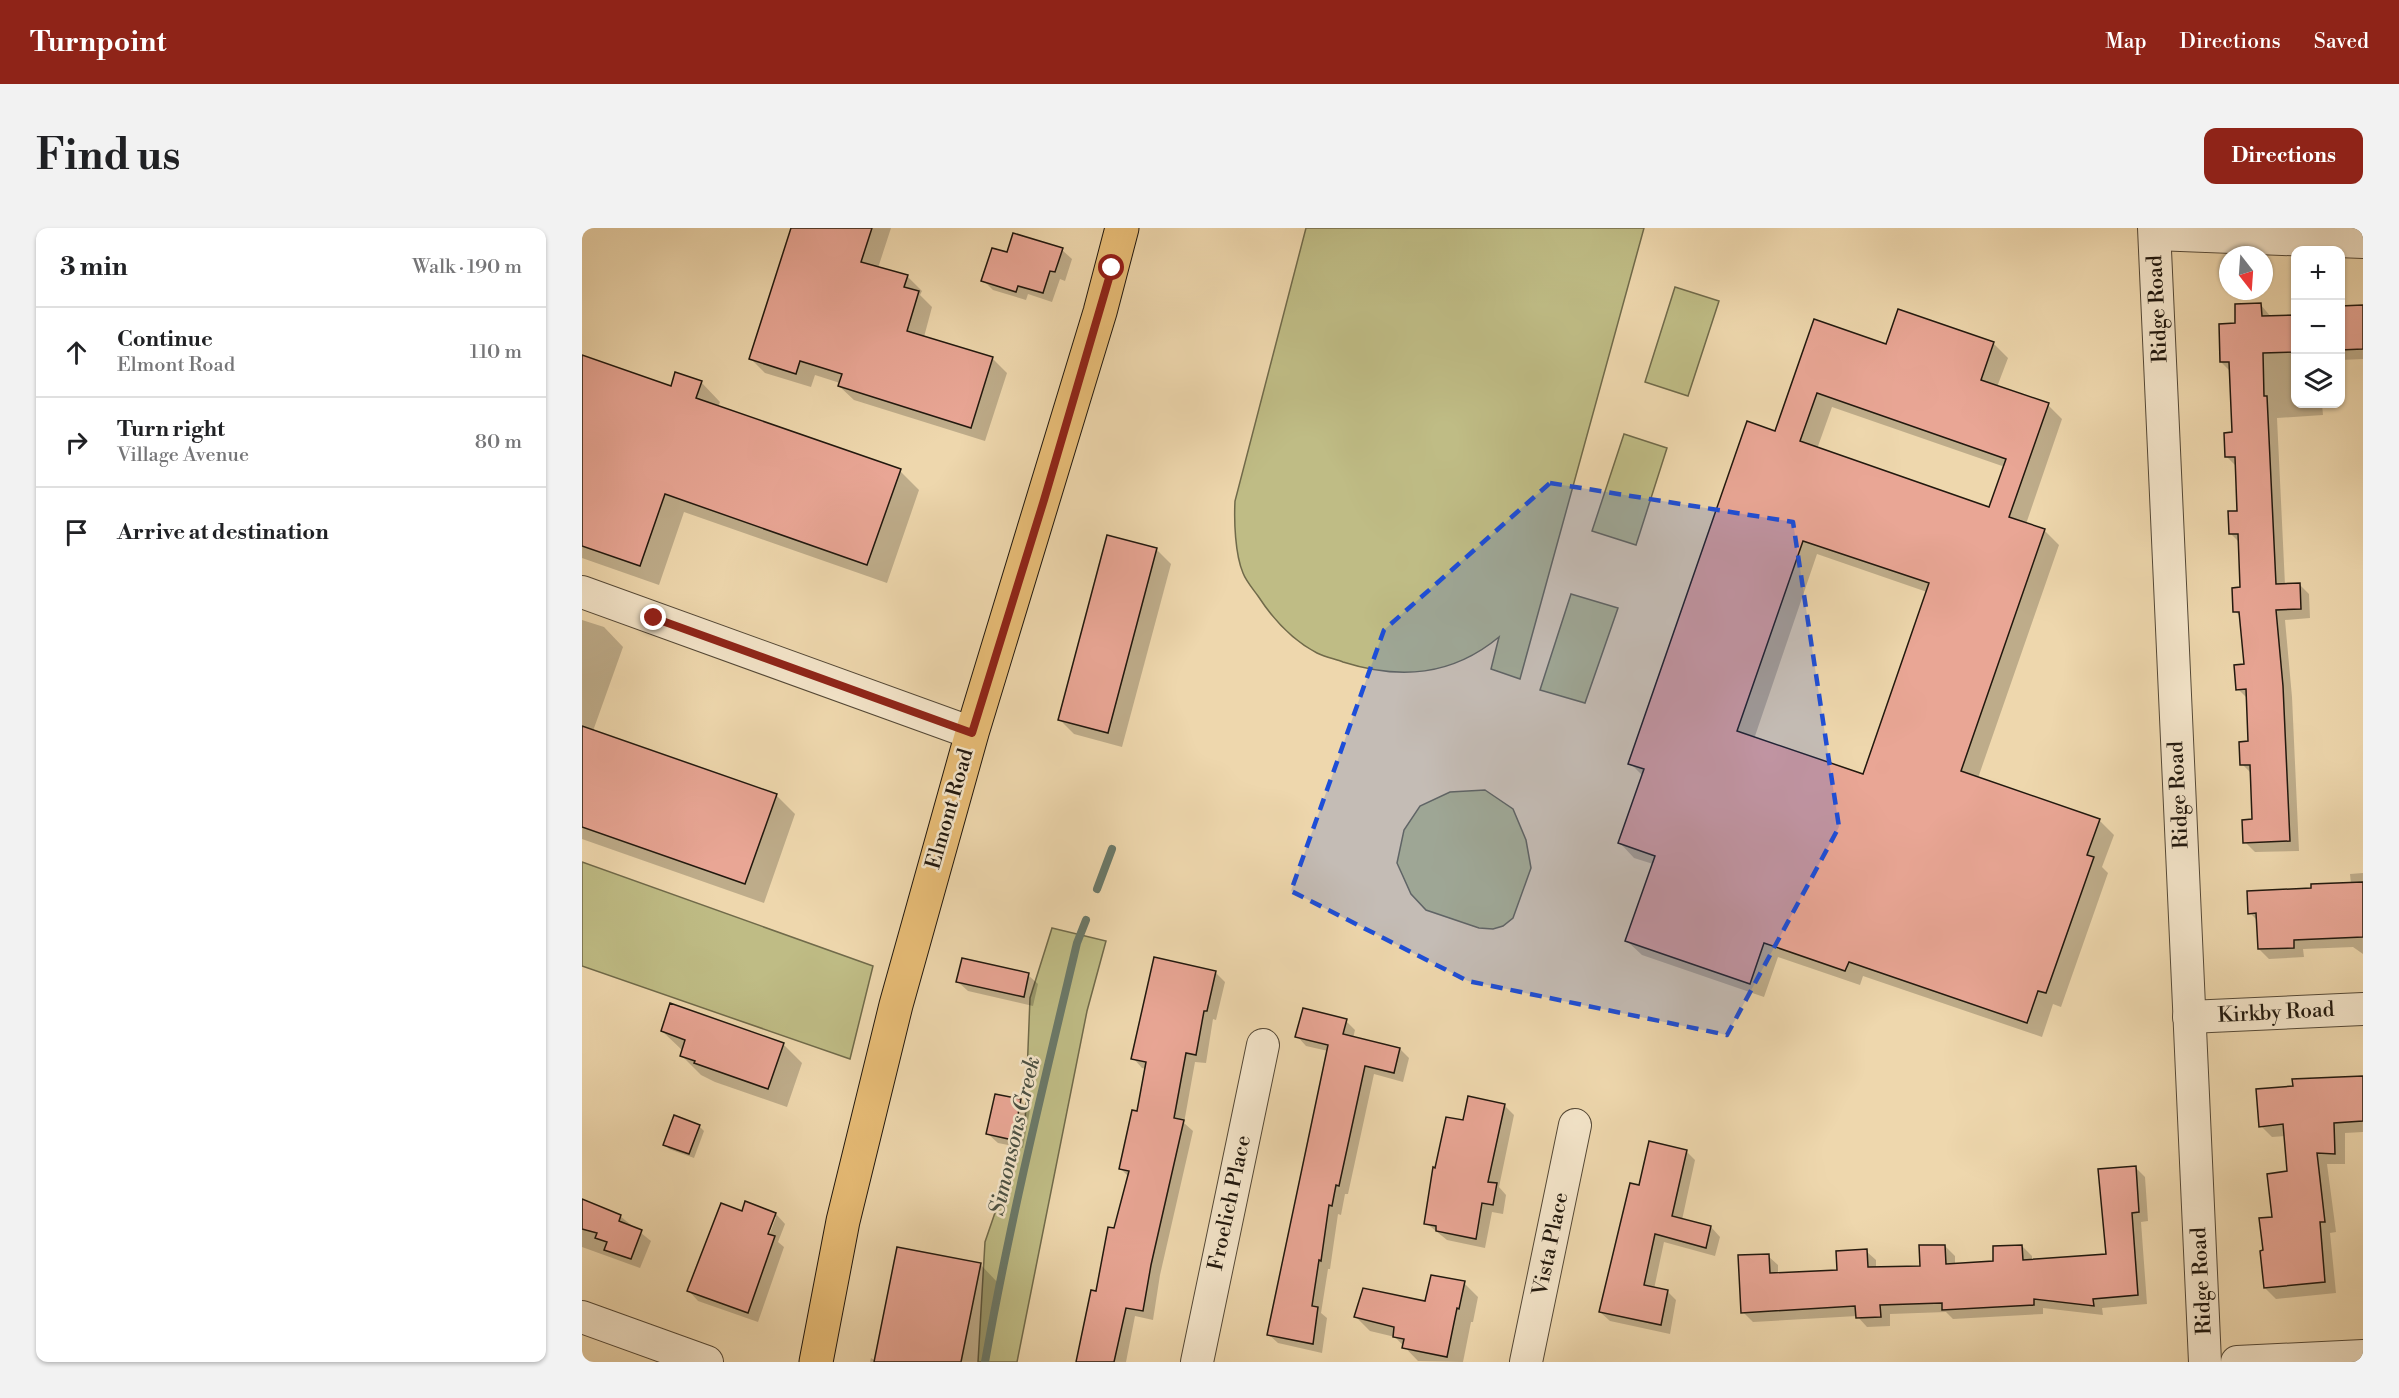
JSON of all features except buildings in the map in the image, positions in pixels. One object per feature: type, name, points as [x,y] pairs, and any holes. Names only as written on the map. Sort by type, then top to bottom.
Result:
[{"type":"main road","name":"Elmont Road","points":[[816,1362],[843,1221],[893,1016],[972,733],[1100,312],[1122,228]]},
{"type":"street","points":[[2154,231],[2363,242]]},
{"type":"street","name":"Ridge Road","points":[[2154,231],[2205,1362]]},
{"type":"street","points":[[582,592],[972,733]]},
{"type":"street","name":"Kirkby Road","points":[[2189,1017],[2363,1009]]},
{"type":"street","name":"Froelich Place","points":[[1197,1362],[1263,1045]]},
{"type":"street","name":"Vista Place","points":[[1526,1362],[1575,1125]]},
{"type":"street","points":[[582,1317],[707,1362]]},
{"type":"street","points":[[2237,1362],[2363,1356]]},
{"type":"highlighted area","points":[[1550,483],[1793,522],[1839,827],[1727,1035],[1468,981],[1291,891],[1384,630]]},
{"type":"shaded area","points":[[1306,228],[1644,228],[1520,679],[1491,669],[1499,637],[1463,660],[1425,671],[1405,672],[1364,668],[1323,656],[1299,642],[1284,628],[1270,613],[1244,576],[1237,547],[1235,501]]},
{"type":"shaded area","points":[[1675,287],[1719,301],[1688,396],[1645,382]]},
{"type":"shaded area","points":[[1624,434],[1667,448],[1636,545],[1592,531]]},
{"type":"shaded area","points":[[1571,594],[1618,608],[1585,703],[1540,690]]},
{"type":"shaded area","points":[[1485,790],[1513,809],[1526,840],[1531,868],[1513,918],[1503,926],[1493,929],[1479,928],[1426,910],[1411,894],[1397,863],[1404,830],[1420,806],[1450,792]]},
{"type":"shaded area","points":[[582,862],[873,966],[850,1059],[582,966]]},
{"type":"shaded area","points":[[1052,928],[1106,941],[1087,1011],[1017,1362],[978,1362],[985,1242],[1025,1125],[1030,998]]},
{"type":"waterway","points":[[1097,889],[1112,849]]},
{"type":"waterway","name":"Simonsons Creek","points":[[985,1362],[1028,1152],[1077,943],[1086,920]]},
{"type":"route","points":[[654,618],[972,733],[1112,268]]}]
